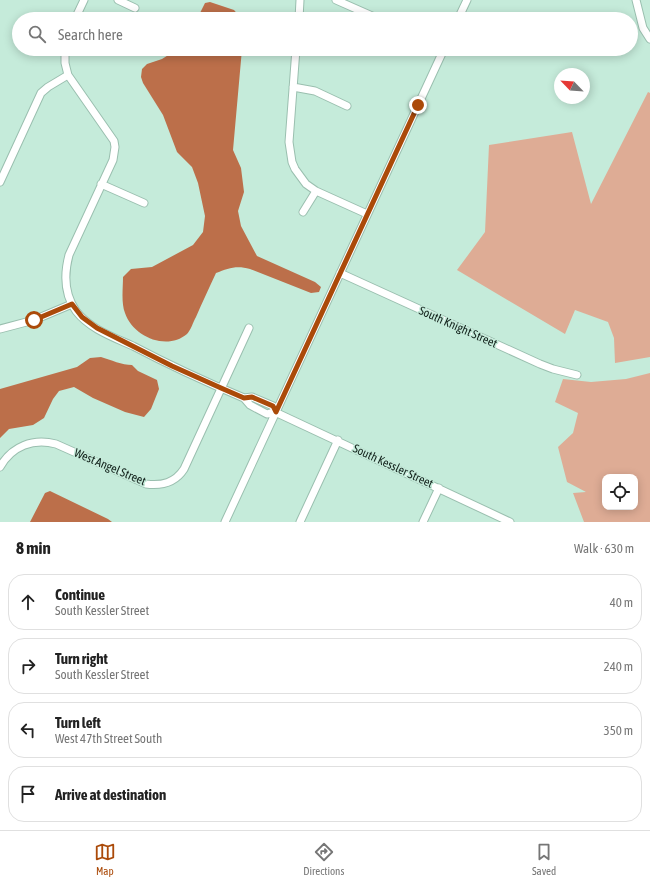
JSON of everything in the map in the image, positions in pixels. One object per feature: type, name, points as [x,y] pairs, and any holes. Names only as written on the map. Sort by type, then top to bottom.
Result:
[{"type":"street","points":[[78,12],[84,0]]},
{"type":"street","points":[[118,0],[135,8]]},
{"type":"street","points":[[299,12],[301,0]]},
{"type":"street","points":[[336,0],[363,12]]},
{"type":"street","points":[[461,12],[467,0]]},
{"type":"street","points":[[636,0],[642,28],[650,39]]},
{"type":"street","points":[[0,329],[34,320],[72,304],[66,286],[66,265],[69,255],[114,154],[114,141],[68,75],[65,56]]},
{"type":"street","points":[[295,56],[289,142],[292,162],[295,170],[301,179],[316,191],[367,214]]},
{"type":"street","points":[[225,522],[441,56]]},
{"type":"street","points":[[0,182],[41,94],[48,87],[68,75]]},
{"type":"street","points":[[293,87],[315,91],[347,106]]},
{"type":"street","points":[[101,184],[144,203]]},
{"type":"street","points":[[303,212],[316,191]]},
{"type":"street","name":"South Knight Street","points":[[340,273],[540,364],[577,375]]},
{"type":"street","name":"South Kessler Street","points":[[72,304],[82,317],[97,328],[172,366],[244,398],[252,397],[273,406],[276,412],[510,522]]},
{"type":"street","name":"West Angel Street","points":[[0,467],[6,458],[20,446],[29,443],[47,442],[60,445],[146,484],[155,485],[176,479],[184,469],[249,328]]},
{"type":"street","points":[[300,522],[338,440]]},
{"type":"street","points":[[423,522],[439,488]]},
{"type":"shaded area","points":[[210,2],[234,10],[236,12],[200,12],[205,3]]},
{"type":"shaded area","points":[[167,56],[241,56],[233,150],[241,168],[244,192],[238,211],[241,226],[257,256],[315,282],[321,287],[319,292],[311,293],[245,268],[237,267],[216,273],[187,334],[179,339],[170,341],[152,339],[135,329],[125,313],[122,295],[123,277],[131,269],[152,267],[193,245],[203,232],[205,216],[198,183],[192,167],[177,152],[163,115],[143,83],[141,77],[142,69],[147,64]]},
{"type":"shaded area","points":[[648,92],[650,93],[650,357],[615,363],[614,338],[608,322],[575,310],[565,334],[457,270],[485,232],[489,145],[572,132],[591,204]]},
{"type":"shaded area","points":[[101,357],[132,365],[138,371],[157,380],[159,389],[151,409],[144,417],[125,412],[93,398],[74,387],[59,391],[53,399],[44,418],[33,425],[9,429],[0,438],[0,389],[77,367],[90,358]]},
{"type":"shaded area","points":[[650,373],[650,522],[584,522],[573,493],[586,492],[567,482],[558,447],[573,433],[578,413],[555,402],[563,379],[591,382],[626,379]]},
{"type":"shaded area","points":[[50,491],[112,522],[30,522],[45,493]]},
{"type":"route","points":[[34,320],[72,304],[88,323],[97,328],[172,366],[221,388],[244,398],[252,397],[273,406],[276,412],[418,105]]}]
